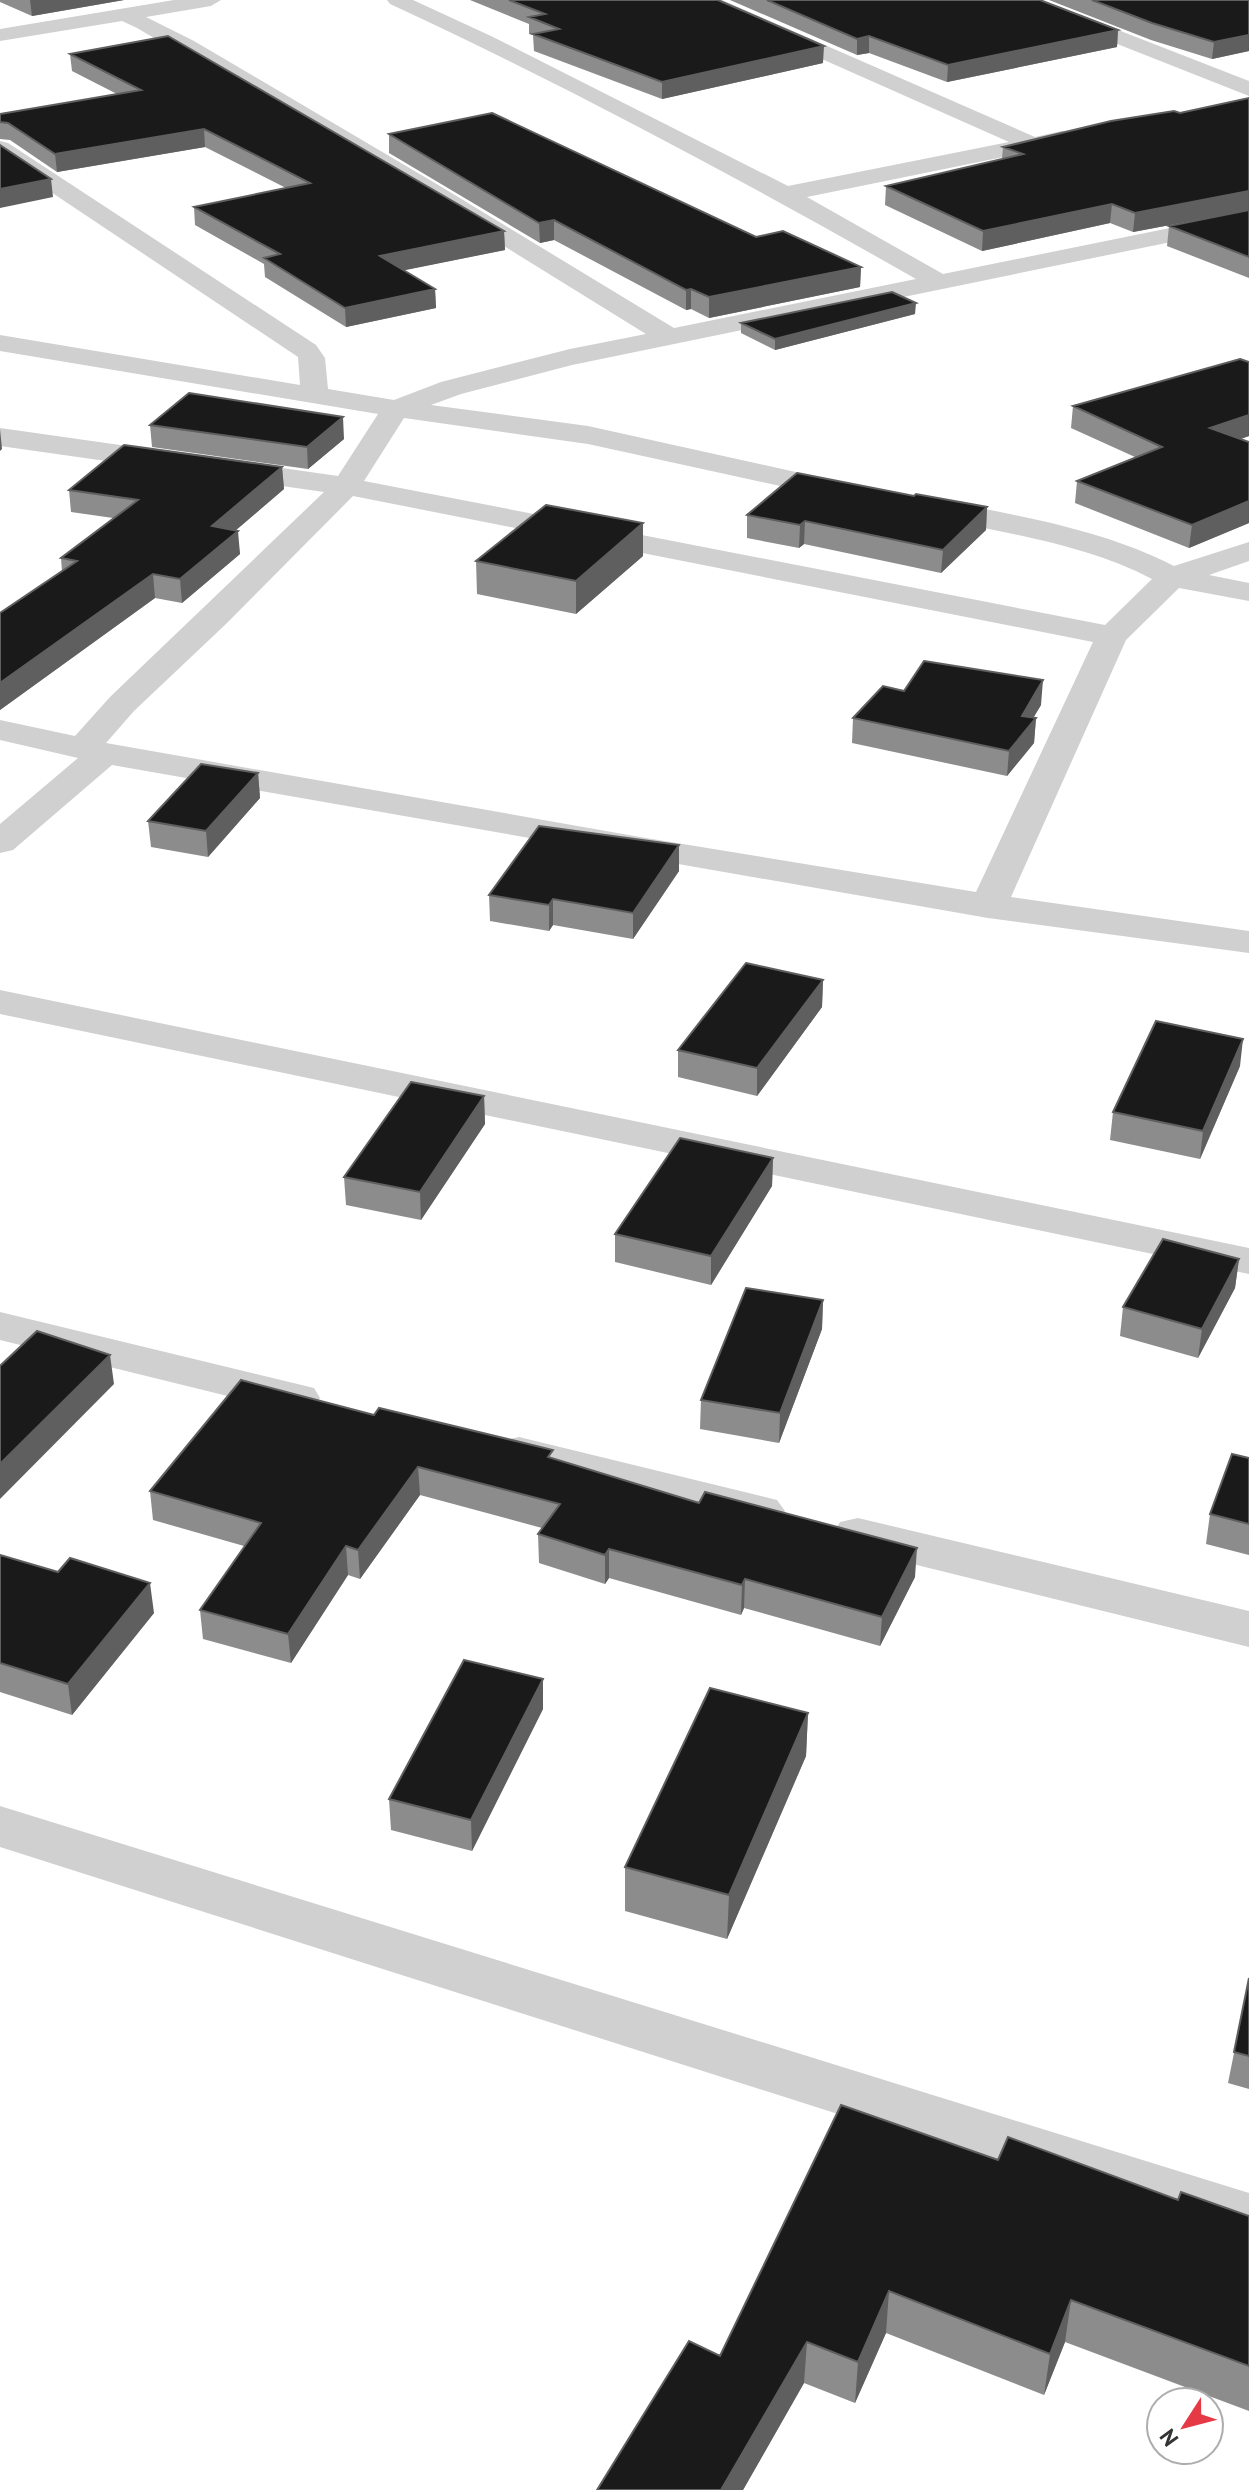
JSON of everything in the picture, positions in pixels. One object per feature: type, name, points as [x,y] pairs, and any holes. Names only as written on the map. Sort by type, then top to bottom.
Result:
[{"type":"street","points":[[0,35],[211,0]]},
{"type":"street","points":[[397,0],[484,40],[785,194],[941,283]]},
{"type":"street","points":[[705,0],[1033,144]]},
{"type":"street","points":[[1023,0],[1244,99]]},
{"type":"street","points":[[123,14],[165,31],[261,91],[437,192],[670,337]]},
{"type":"street","points":[[785,194],[1079,135]]},
{"type":"street","points":[[0,148],[307,351],[312,358],[315,396]]},
{"type":"street","points":[[0,842],[93,751],[122,704],[216,616],[346,486],[396,409],[466,384],[570,357],[1249,219]]},
{"type":"street","points":[[0,343],[396,409],[588,435],[870,496]]},
{"type":"street","points":[[0,437],[346,486],[1112,636]]},
{"type":"street","points":[[901,502],[1021,525],[1136,558],[1172,577],[1249,592]]},
{"type":"street","points":[[988,907],[1112,636],[1172,577],[1249,551]]},
{"type":"street","points":[[0,730],[93,751],[988,907],[1249,942]]},
{"type":"street","points":[[4,1008],[1249,1261]]},
{"type":"street","points":[[0,1326],[338,1408]]},
{"type":"street","points":[[477,1442],[1249,1629]]},
{"type":"street","points":[[0,1826],[1249,2219]]},
{"type":"building","points":[[509,0],[718,0],[824,46],[662,82],[533,34],[559,29],[529,17],[545,14]]},
{"type":"building","points":[[767,0],[1040,0],[1118,30],[948,65],[869,36],[857,39]]},
{"type":"building","points":[[1092,0],[1249,0],[1249,35],[1214,42]]},
{"type":"building","points":[[168,36],[504,231],[380,256],[435,289],[345,308],[264,258],[280,254],[194,207],[310,183],[204,129],[55,154],[8,123],[0,122],[0,114],[141,90],[70,54]]},
{"type":"building","points":[[1249,98],[1249,191],[1135,213],[1112,204],[983,231],[886,186],[1023,154],[1003,147],[1111,121],[1174,111],[1180,113]]},
{"type":"building","points":[[492,113],[756,237],[783,231],[861,267],[709,297],[691,289],[686,290],[554,220],[539,223],[389,134]]},
{"type":"building","points":[[0,145],[51,179],[0,189]]},
{"type":"building","points":[[1249,210],[1249,257],[1169,226]]},
{"type":"building","points":[[892,292],[916,303],[775,339],[741,323]]},
{"type":"building","points":[[1240,359],[1249,362],[1249,415],[1210,428],[1249,442],[1249,501],[1192,525],[1077,481],[1162,447],[1073,406]]},
{"type":"building","points":[[189,393],[343,417],[307,447],[150,425]]},
{"type":"building","points":[[124,445],[282,467],[212,526],[238,531],[180,579],[153,574],[0,683],[0,613],[77,561],[61,558],[138,500],[69,490]]},
{"type":"building","points":[[797,473],[987,507],[943,550],[805,521],[800,525],[747,515]]},
{"type":"building","points":[[546,505],[643,523],[576,581],[476,561]]},
{"type":"building","points":[[924,661],[1043,680],[1022,716],[1036,718],[1009,751],[853,718],[883,686],[904,691]]},
{"type":"building","points":[[201,764],[258,773],[206,831],[148,821]]},
{"type":"building","points":[[539,826],[679,845],[633,913],[553,899],[549,905],[489,895]]},
{"type":"building","points":[[746,963],[823,980],[757,1068],[678,1050]]},
{"type":"building","points":[[1156,1021],[1243,1039],[1203,1131],[1113,1112]]},
{"type":"building","points":[[411,1082],[484,1096],[420,1192],[344,1177]]},
{"type":"building","points":[[680,1138],[773,1158],[711,1256],[615,1234]]},
{"type":"building","points":[[1163,1239],[1239,1259],[1202,1329],[1123,1307]]},
{"type":"building","points":[[746,1288],[823,1300],[780,1413],[701,1400]]},
{"type":"building","points":[[37,1331],[110,1355],[0,1464],[0,1366]]},
{"type":"building","points":[[241,1380],[374,1415],[379,1408],[553,1450],[548,1457],[699,1503],[705,1492],[917,1548],[882,1617],[745,1579],[742,1585],[609,1549],[605,1555],[538,1534],[560,1504],[418,1467],[358,1550],[346,1546],[288,1634],[200,1610],[261,1523],[150,1491]]},
{"type":"building","points":[[1232,1454],[1249,1458],[1249,1524],[1210,1514]]},
{"type":"building","points":[[0,1555],[58,1572],[70,1558],[150,1583],[68,1684],[0,1663]]},
{"type":"building","points":[[464,1660],[543,1679],[471,1820],[389,1799]]},
{"type":"building","points":[[710,1688],[808,1713],[729,1895],[625,1867]]},
{"type":"building","points":[[1249,1978],[1249,2056],[1234,2052]]},
{"type":"building","points":[[841,2105],[998,2160],[1008,2137],[1178,2200],[1181,2192],[1249,2216],[1249,2366],[1071,2300],[1050,2354],[889,2291],[858,2362],[807,2342],[721,2490],[597,2490],[689,2341],[720,2356]]}]
